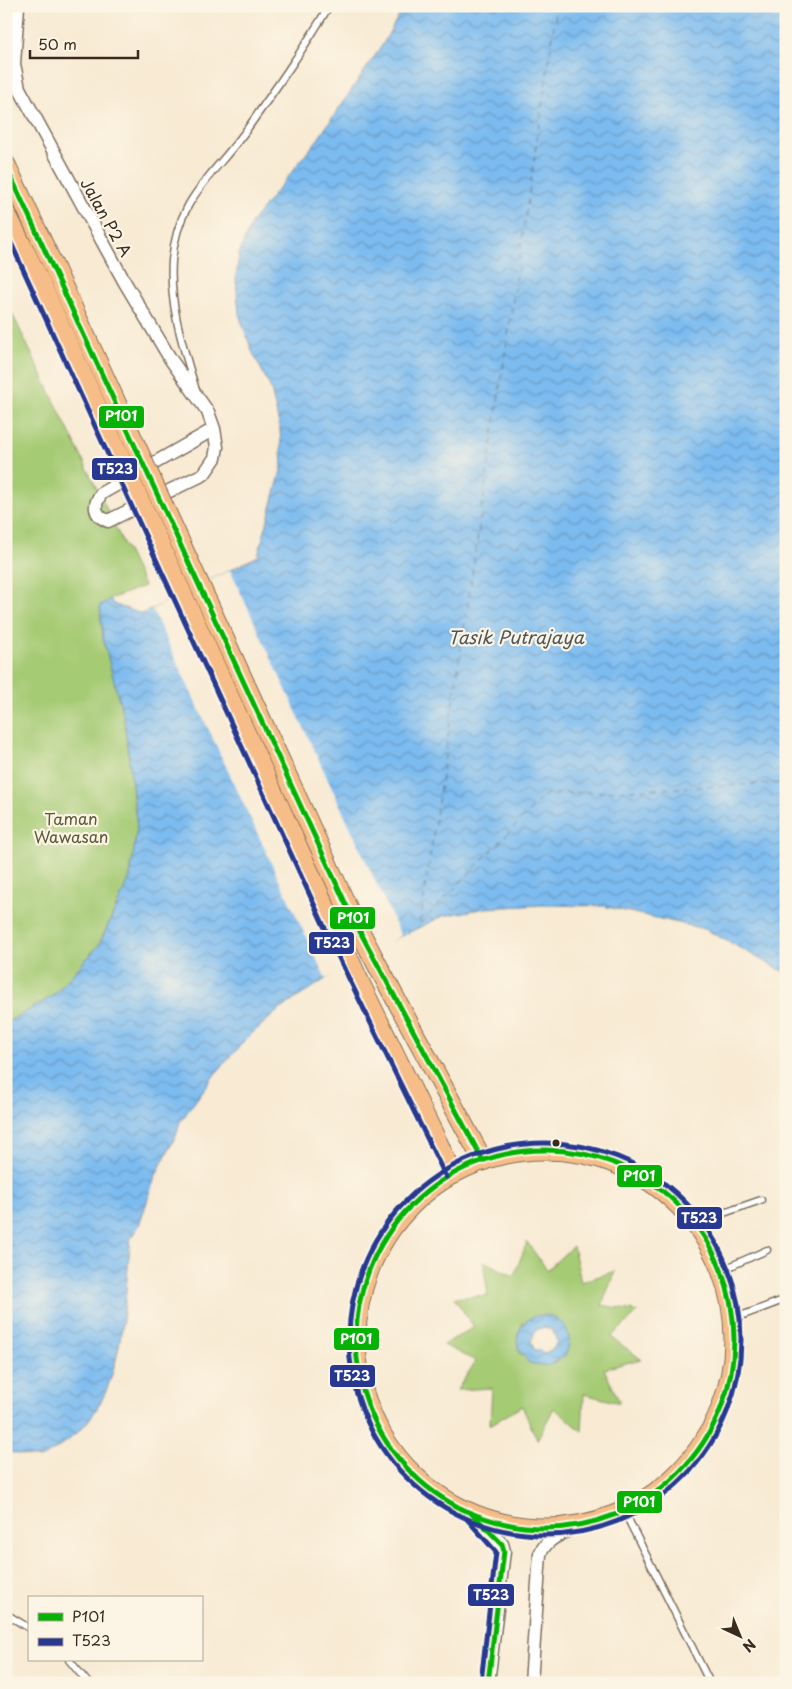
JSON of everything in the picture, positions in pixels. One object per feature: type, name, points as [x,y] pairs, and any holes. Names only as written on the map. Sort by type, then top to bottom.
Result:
[{"type":"main road","points":[[6,165],[349,911],[483,1161]]},
{"type":"main road","points":[[6,213],[38,278],[359,981],[453,1174]]},
{"type":"main road","points":[[543,1150],[574,1152],[604,1159],[631,1170],[656,1185],[679,1205],[712,1248],[722,1270],[734,1319],[734,1343],[727,1391],[707,1436],[691,1459],[672,1480],[649,1497],[624,1511],[580,1525],[543,1528],[507,1525],[472,1514],[429,1490],[404,1467],[384,1440],[369,1410],[359,1378],[356,1325],[360,1299],[371,1267],[387,1237],[419,1199],[453,1174],[483,1161],[513,1153],[543,1150]]},
{"type":"street","name":"Jalan P2 A","points":[[18,6],[14,64],[19,88],[124,281],[171,360],[208,412],[214,429],[217,447],[215,458],[204,474],[108,520],[101,518],[96,511],[95,505],[102,492],[214,429]]},
{"type":"street","points":[[472,1514],[502,1544],[504,1551],[488,1683]]},
{"type":"street","points":[[531,1683],[540,1554],[544,1544],[552,1538],[580,1525]]},
{"type":"lane","points":[[197,396],[175,314],[172,280],[176,240],[183,216],[207,176],[243,135],[305,45],[328,6]]},
{"type":"lane","points":[[695,1224],[760,1200]]},
{"type":"lane","points":[[722,1270],[767,1250]]},
{"type":"lane","points":[[734,1319],[786,1299]]},
{"type":"lane","points":[[624,1511],[710,1683]]},
{"type":"lane","points":[[6,1614],[28,1627]]},
{"type":"lane","points":[[71,1662],[88,1683]]},
{"type":"green space","name":"Taman Wawasan","points":[[6,301],[144,586],[110,599],[100,606],[103,638],[124,719],[137,828],[130,877],[99,945],[53,996],[6,1023]]},
{"type":"green space","points":[[527,1242],[547,1270],[573,1246],[581,1282],[615,1271],[602,1305],[638,1312],[611,1337],[641,1359],[604,1369],[620,1403],[584,1394],[582,1431],[554,1408],[537,1440],[522,1406],[490,1425],[492,1388],[457,1390],[476,1361],[444,1345],[474,1327],[454,1298],[488,1295],[483,1261],[514,1276]],"holes":[[[551,1316],[564,1326],[568,1339],[568,1346],[561,1359],[554,1364],[520,1354],[518,1335],[523,1323]]]},
{"type":"water","name":"Tasik Putrajaya","points":[[404,6],[786,6],[786,973],[705,929],[603,906],[543,905],[486,908],[443,916],[360,956],[279,1010],[249,1036],[215,1074],[180,1122],[176,1135],[155,1177],[139,1226],[131,1237],[121,1334],[110,1381],[100,1403],[88,1421],[72,1437],[40,1459],[6,1451],[6,1023],[53,996],[99,945],[130,877],[137,828],[124,719],[103,638],[100,605],[110,599],[113,604],[142,614],[258,556],[282,467],[280,429],[271,389],[252,351],[239,314],[236,279],[239,254],[252,222],[318,139],[383,44]]},
{"type":"water","points":[[547,1315],[555,1318],[561,1322],[568,1334],[568,1349],[564,1357],[548,1366],[529,1363],[518,1348],[519,1331],[533,1317]],"holes":[[[544,1327],[552,1330],[557,1341],[554,1348],[545,1353],[534,1349],[531,1341],[536,1330]]]},
{"type":"pier","points":[[230,570],[401,936],[326,979],[152,609]]},
{"type":"ferry route","points":[[420,923],[557,6]]},
{"type":"ferry route","points":[[421,923],[546,794],[786,783]]},
{"type":"transit line","name":"P101","points":[[6,166],[349,911],[483,1161]]},
{"type":"transit line","name":"T523","points":[[6,232],[335,950],[446,1177]]},
{"type":"transit line","name":"T523","points":[[545,1143],[583,1147],[602,1151],[620,1158],[654,1176],[684,1200],[708,1230],[726,1264],[733,1282],[737,1301],[741,1339],[737,1377],[733,1396],[726,1414],[708,1448],[684,1478],[654,1502],[620,1520],[602,1527],[583,1531],[545,1535],[507,1531],[488,1527],[470,1520],[436,1502],[406,1478],[382,1448],[364,1414],[357,1396],[353,1377],[349,1339],[353,1301],[357,1282],[364,1264],[382,1230],[406,1200],[436,1176],[470,1158],[488,1151],[507,1147],[545,1143]]},
{"type":"transit line","name":"P101","points":[[545,1150],[564,1151],[600,1158],[634,1173],[665,1193],[691,1219],[711,1250],[726,1284],[733,1320],[734,1339],[733,1358],[726,1394],[711,1428],[691,1459],[665,1485],[634,1505],[600,1520],[564,1527],[545,1528],[526,1527],[490,1520],[456,1505],[425,1485],[399,1459],[379,1428],[364,1394],[357,1358],[356,1339],[357,1320],[364,1284],[379,1250],[399,1219],[425,1193],[456,1173],[490,1158],[526,1151],[545,1150]]},
{"type":"transit line","name":"P101","points":[[472,1514],[502,1544],[504,1551],[488,1683]]},
{"type":"transit line","name":"T523","points":[[467,1519],[496,1552],[481,1682]]}]
